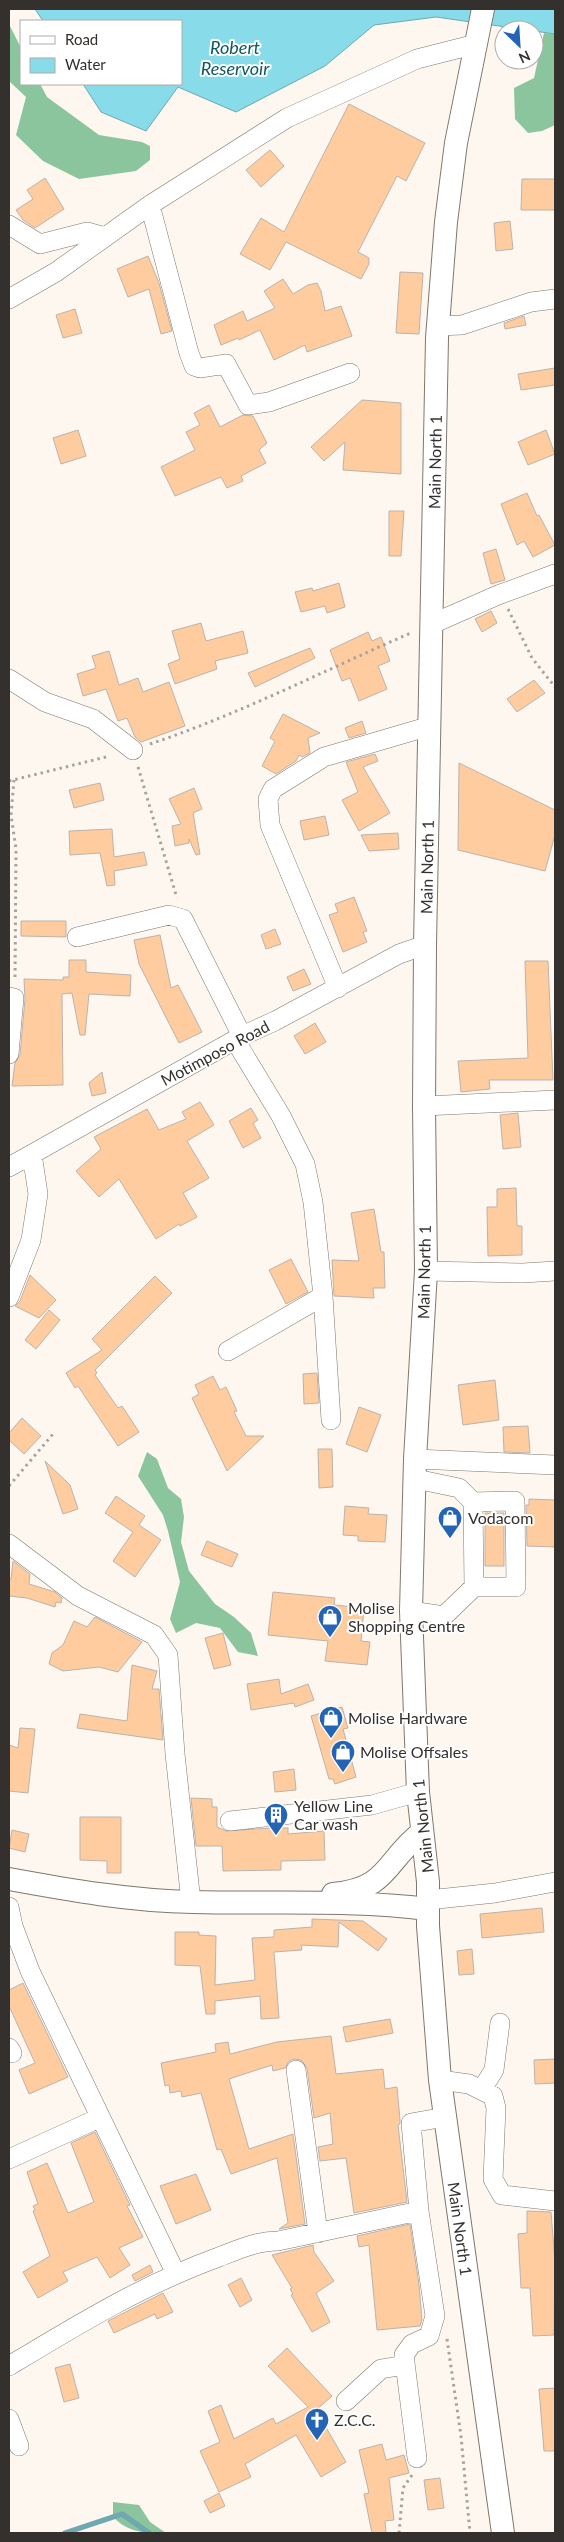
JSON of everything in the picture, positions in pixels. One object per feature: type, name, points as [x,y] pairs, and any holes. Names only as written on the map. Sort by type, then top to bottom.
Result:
[{"type":"main road","name":"Main North 1","points":[[483,9],[456,143],[446,222],[438,326],[425,946],[426,1271],[411,1610],[418,1792],[421,1833],[428,1882],[440,2080],[503,2533]]},
{"type":"main road","points":[[311,1902],[330,1895],[361,1889],[380,1878],[411,1841],[421,1833]]},
{"type":"main road","points":[[10,1894],[105,1895],[191,1902],[428,1904]]},
{"type":"street","points":[[9,299],[56,272],[150,205],[287,118],[417,59],[476,40]]},
{"type":"street","points":[[150,205],[188,353],[194,366],[200,368],[226,364],[248,405],[269,402],[350,374]]},
{"type":"street","points":[[9,225],[40,244],[87,232],[105,237]]},
{"type":"street","points":[[438,326],[462,325],[531,302],[555,299]]},
{"type":"street","points":[[432,624],[498,595],[555,574]]},
{"type":"street","points":[[9,679],[45,702],[93,719],[133,750]]},
{"type":"street","points":[[338,988],[270,825],[268,799],[273,789],[324,757],[430,726]]},
{"type":"street","points":[[77,937],[168,915],[182,919],[239,1038],[281,1116],[304,1164],[313,1202],[323,1296],[331,1420]]},
{"type":"street","name":"Motimposo Road","points":[[10,1163],[32,1154],[239,1038],[338,988],[399,954],[425,946]]},
{"type":"street","points":[[9,1054],[12,998]]},
{"type":"street","points":[[424,1106],[555,1100]]},
{"type":"street","points":[[9,1297],[31,1240],[38,1194],[32,1154]]},
{"type":"street","points":[[426,1271],[523,1273],[555,1271]]},
{"type":"street","points":[[228,1351],[323,1296]]},
{"type":"street","points":[[416,1469],[555,1466]]},
{"type":"street","points":[[416,1469],[459,1488],[473,1502],[474,1587]]},
{"type":"street","points":[[411,1610],[444,1616],[474,1587],[516,1586],[515,1501],[473,1502]]},
{"type":"street","points":[[9,1544],[78,1596],[154,1634],[168,1655],[175,1754],[191,1902]]},
{"type":"street","points":[[230,1821],[372,1805],[418,1792]]},
{"type":"street","points":[[428,1904],[555,1882]]},
{"type":"street","points":[[10,1894],[13,1926],[30,1971],[99,2118],[176,2274]]},
{"type":"street","points":[[482,2089],[494,2070],[500,2023]]},
{"type":"street","points":[[296,2070],[318,2233]]},
{"type":"street","points":[[440,2080],[469,2084],[493,2096],[496,2108],[493,2178],[502,2196],[555,2201]]},
{"type":"street","points":[[417,2458],[404,2355],[412,2344],[429,2336],[435,2316],[419,2211],[411,2124],[444,2117]]},
{"type":"street","points":[[9,2160],[99,2118]]},
{"type":"street","points":[[9,2366],[75,2324],[176,2274],[262,2241],[278,2242],[419,2211]]},
{"type":"street","points":[[346,2401],[381,2369],[405,2365]]},
{"type":"street","points":[[9,2419],[19,2446]]},
{"type":"path","points":[[498,595],[505,603],[532,658],[555,687]]},
{"type":"path","points":[[9,781],[133,750],[196,729],[432,624]]},
{"type":"path","points":[[133,750],[161,841],[182,919]]},
{"type":"path","points":[[12,998],[16,849],[11,815],[14,780]]},
{"type":"path","points":[[9,1486],[53,1434]]},
{"type":"path","points":[[435,2316],[448,2340],[461,2436],[470,2533]]},
{"type":"path","points":[[400,2533],[403,2488],[415,2470],[417,2458]]},
{"type":"green space","points":[[9,24],[20,46],[20,85],[41,85],[47,97],[99,135],[142,142],[150,146],[150,160],[136,171],[79,179],[43,161],[16,135],[26,97],[9,81]]},
{"type":"green space","points":[[544,33],[555,34],[555,125],[542,131],[528,133],[515,119],[514,88],[534,78],[536,70],[544,70]]},
{"type":"green space","points":[[147,1452],[157,1459],[168,1488],[181,1499],[184,1517],[181,1542],[189,1571],[215,1604],[234,1617],[251,1633],[258,1656],[238,1652],[220,1628],[196,1623],[176,1633],[170,1619],[180,1582],[168,1531],[163,1515],[138,1476]]},
{"type":"green space","points":[[113,2502],[139,2505],[150,2522],[166,2533],[137,2531],[125,2526],[113,2517]]},
{"type":"water","name":"Robert Reservoir","points":[[35,9],[555,9],[555,34],[544,32],[544,20],[494,20],[494,25],[436,17],[374,25],[325,66],[236,112],[178,87],[146,131],[101,112],[84,85],[182,85],[182,20],[42,20]]},
{"type":"building","points":[[349,104],[425,143],[406,181],[397,176],[358,252],[369,258],[369,264],[361,279],[286,242],[270,270],[240,254],[261,218],[284,232]]},
{"type":"building","points":[[270,150],[284,166],[261,187],[246,170]]},
{"type":"building","points":[[45,178],[64,209],[35,228],[23,220],[16,210],[33,199],[27,190]]},
{"type":"building","points":[[522,179],[555,179],[555,210],[521,210]]},
{"type":"building","points":[[510,221],[513,249],[496,251],[494,223]]},
{"type":"building","points":[[148,256],[159,283],[172,331],[161,334],[149,289],[128,297],[117,269]]},
{"type":"building","points":[[400,272],[423,273],[419,334],[396,333]]},
{"type":"building","points":[[283,279],[293,294],[308,285],[317,283],[321,291],[325,311],[341,306],[352,336],[307,352],[305,345],[274,360],[260,330],[239,340],[238,338],[221,345],[214,325],[243,311],[247,321],[275,308],[264,291]]},
{"type":"building","points":[[75,309],[82,333],[63,338],[56,315]]},
{"type":"building","points":[[524,316],[526,325],[505,329],[504,323]]},
{"type":"building","points":[[555,368],[555,385],[521,390],[518,374]]},
{"type":"building","points":[[362,400],[401,403],[401,474],[343,470],[345,442],[324,461],[311,447]]},
{"type":"building","points":[[209,405],[220,427],[243,415],[253,416],[267,443],[259,450],[266,463],[241,476],[243,481],[227,488],[221,477],[175,496],[161,467],[195,450],[186,432],[200,425],[194,413]]},
{"type":"building","points":[[78,430],[86,456],[61,464],[53,438]]},
{"type":"building","points":[[546,430],[555,454],[528,465],[518,442]]},
{"type":"building","points":[[527,493],[537,516],[539,515],[555,545],[533,557],[524,541],[517,545],[501,504]]},
{"type":"building","points":[[389,511],[404,511],[401,556],[389,556]]},
{"type":"building","points":[[496,549],[505,580],[491,584],[483,553]]},
{"type":"building","points":[[339,583],[345,607],[327,613],[325,606],[301,612],[295,592],[312,588],[313,591]]},
{"type":"building","points":[[491,611],[497,623],[482,632],[475,619]]},
{"type":"building","points":[[201,623],[206,641],[243,631],[248,653],[215,661],[217,669],[175,684],[168,664],[180,659],[172,631]]},
{"type":"building","points":[[368,632],[372,641],[381,637],[390,661],[378,666],[387,689],[359,701],[350,678],[342,681],[330,650]]},
{"type":"building","points":[[310,648],[315,658],[255,687],[248,673]]},
{"type":"building","points":[[109,651],[119,685],[138,678],[143,692],[169,682],[185,726],[141,742],[135,737],[127,718],[118,721],[106,689],[83,696],[77,674],[96,668],[92,656]]},
{"type":"building","points":[[534,680],[545,693],[517,712],[507,699]]},
{"type":"building","points":[[283,714],[320,733],[308,738],[310,753],[302,757],[299,755],[296,761],[276,774],[262,766],[275,741],[270,738]]},
{"type":"building","points":[[362,721],[366,733],[349,738],[345,728]]},
{"type":"building","points":[[375,754],[378,761],[363,767],[390,813],[359,831],[342,800],[358,792],[346,762]]},
{"type":"building","points":[[459,763],[555,810],[555,835],[545,871],[458,850]]},
{"type":"building","points":[[100,783],[104,800],[74,808],[69,790]]},
{"type":"building","points":[[194,788],[202,809],[193,813],[200,854],[196,855],[189,839],[189,843],[175,846],[172,826],[181,824],[169,799]]},
{"type":"building","points":[[325,816],[329,835],[304,840],[300,821]]},
{"type":"building","points":[[112,829],[114,857],[144,852],[147,865],[114,871],[115,885],[107,886],[100,853],[70,855],[69,831]]},
{"type":"building","points":[[398,833],[399,849],[369,851],[361,835]]},
{"type":"building","points":[[354,897],[367,931],[363,932],[367,942],[343,952],[329,915],[338,912],[335,904]]},
{"type":"building","points":[[21,921],[66,921],[66,937],[21,936]]},
{"type":"building","points":[[275,929],[281,944],[266,949],[261,935]]},
{"type":"building","points":[[160,935],[171,988],[178,985],[202,1032],[179,1043],[139,964],[134,940]]},
{"type":"building","points":[[69,960],[86,960],[86,972],[131,975],[130,996],[89,994],[85,1035],[80,1035],[72,993],[62,994],[63,1085],[12,1086],[15,1063],[20,1055],[25,999],[24,979],[63,980],[63,977],[69,977]]},
{"type":"building","points":[[525,961],[548,961],[553,1080],[489,1080],[490,1089],[461,1092],[458,1061],[528,1058]]},
{"type":"building","points":[[304,969],[311,984],[293,991],[287,977]]},
{"type":"building","points":[[315,1023],[326,1042],[305,1054],[294,1036]]},
{"type":"building","points":[[102,1072],[106,1093],[92,1096],[89,1083]]},
{"type":"building","points":[[200,1102],[214,1125],[187,1141],[209,1178],[183,1193],[197,1217],[180,1226],[179,1224],[156,1239],[119,1179],[99,1197],[76,1171],[101,1149],[94,1137],[147,1109],[159,1130],[186,1119],[182,1112]]},
{"type":"building","points":[[251,1108],[258,1120],[253,1123],[261,1138],[243,1148],[229,1121]]},
{"type":"building","points":[[518,1113],[521,1147],[503,1149],[500,1115]]},
{"type":"building","points":[[516,1188],[517,1226],[522,1226],[522,1255],[488,1256],[487,1207],[497,1207],[497,1189]]},
{"type":"building","points":[[374,1209],[381,1252],[384,1252],[385,1288],[373,1288],[374,1298],[334,1296],[332,1260],[359,1261],[351,1213]]},
{"type":"building","points":[[291,1259],[308,1292],[286,1304],[269,1270]]},
{"type":"building","points":[[30,1275],[56,1300],[39,1318],[15,1306],[20,1301]]},
{"type":"building","points":[[155,1276],[172,1293],[95,1370],[97,1373],[95,1375],[118,1408],[122,1406],[139,1432],[118,1446],[78,1386],[75,1388],[66,1373],[102,1350],[92,1339]]},
{"type":"building","points":[[49,1310],[60,1320],[36,1349],[25,1340]]},
{"type":"building","points":[[317,1373],[319,1403],[304,1404],[303,1374]]},
{"type":"building","points":[[213,1376],[220,1390],[226,1387],[237,1411],[234,1412],[246,1436],[264,1436],[227,1471],[192,1398],[199,1394],[195,1385]]},
{"type":"building","points":[[495,1380],[499,1420],[463,1425],[458,1385]]},
{"type":"building","points":[[359,1407],[381,1415],[367,1452],[346,1444]]},
{"type":"building","points":[[22,1418],[41,1436],[24,1454],[9,1440],[9,1433]]},
{"type":"building","points":[[528,1426],[530,1453],[504,1452],[503,1427]]},
{"type":"building","points":[[318,1449],[332,1449],[333,1487],[319,1488]]},
{"type":"building","points":[[45,1461],[70,1485],[78,1509],[63,1514]]},
{"type":"building","points":[[116,1496],[145,1516],[139,1525],[161,1540],[135,1577],[113,1561],[133,1532],[105,1513]]},
{"type":"building","points":[[529,1499],[555,1500],[555,1547],[527,1546],[526,1505],[529,1505]]},
{"type":"building","points":[[345,1506],[369,1508],[368,1514],[387,1515],[385,1542],[358,1541],[358,1536],[343,1535]]},
{"type":"building","points":[[485,1513],[504,1513],[504,1566],[485,1566]]},
{"type":"building","points":[[207,1541],[238,1554],[232,1567],[201,1555]]},
{"type":"building","points":[[13,1561],[30,1574],[29,1584],[55,1592],[62,1598],[61,1603],[56,1602],[55,1607],[27,1598],[9,1596],[9,1578],[11,1579]]},
{"type":"building","name":"Molise Shopping Centre","points":[[273,1592],[335,1598],[334,1605],[364,1608],[361,1641],[370,1642],[367,1665],[325,1661],[328,1641],[268,1635]]},
{"type":"building","points":[[95,1617],[142,1642],[118,1672],[99,1667],[63,1671],[49,1664],[52,1653],[63,1645],[74,1621],[87,1627]]},
{"type":"building","points":[[223,1633],[231,1665],[214,1669],[205,1638]]},
{"type":"building","points":[[132,1665],[157,1671],[152,1689],[159,1689],[163,1740],[77,1728],[80,1714],[127,1721]]},
{"type":"building","points":[[279,1679],[281,1694],[308,1684],[314,1700],[295,1707],[294,1703],[251,1710],[247,1684]]},
{"type":"building","name":"Molise Hardware","points":[[342,1707],[348,1728],[343,1729],[356,1777],[335,1784],[333,1779],[329,1779],[311,1716]]},
{"type":"building","points":[[20,1728],[35,1729],[28,1793],[9,1791],[9,1745],[18,1748]]},
{"type":"building","points":[[294,1769],[296,1790],[275,1792],[273,1772]]},
{"type":"building","points":[[191,1798],[212,1799],[212,1807],[217,1807],[217,1827],[226,1831],[288,1828],[288,1834],[324,1831],[325,1860],[281,1861],[281,1870],[223,1871],[222,1846],[196,1846]]},
{"type":"building","points":[[80,1817],[121,1817],[121,1873],[107,1873],[107,1861],[80,1860]]},
{"type":"building","points":[[12,1830],[29,1834],[25,1852],[9,1848]]},
{"type":"building","points":[[542,1908],[544,1932],[482,1938],[480,1914]]},
{"type":"building","points":[[312,1919],[363,1921],[387,1939],[378,1951],[339,1922],[338,1947],[301,1945],[302,1950],[274,1952],[279,2018],[261,2019],[260,1996],[215,2001],[215,2014],[206,2014],[200,1966],[175,1965],[175,1932],[199,1932],[199,1935],[216,1936],[215,1985],[255,1980],[252,1938],[274,1937],[274,1930],[312,1927]]},
{"type":"building","points":[[472,1949],[474,1974],[459,1975],[457,1951]]},
{"type":"building","points":[[23,1983],[68,2077],[29,2094],[19,2070],[35,2063],[9,2006],[9,1990]]},
{"type":"building","points":[[390,2019],[393,2033],[346,2042],[343,2027]]},
{"type":"building","points":[[331,2036],[336,2074],[383,2069],[385,2089],[397,2087],[400,2120],[398,2125],[407,2202],[354,2213],[346,2158],[320,2161],[318,2147],[333,2144],[330,2113],[314,2118],[307,2068],[301,2060],[294,2059],[289,2061],[285,2068],[273,2071],[272,2065],[229,2079],[249,2149],[293,2134],[305,2224],[279,2229],[288,2223],[277,2158],[231,2174],[221,2149],[217,2150],[201,2093],[182,2097],[181,2091],[170,2093],[169,2085],[165,2086],[161,2063],[216,2052],[215,2044],[228,2042],[230,2054],[277,2042]]},
{"type":"building","points":[[555,2059],[555,2083],[535,2084],[534,2060]]},
{"type":"building","points":[[95,2132],[130,2205],[127,2206],[143,2237],[119,2248],[130,2265],[110,2278],[97,2257],[63,2272],[68,2281],[38,2298],[23,2272],[50,2256],[33,2211],[35,2210],[33,2206],[38,2204],[27,2172],[47,2163],[68,2213],[94,2202],[71,2143]]},
{"type":"building","points":[[196,2174],[211,2210],[176,2224],[160,2186]]},
{"type":"building","points":[[527,2211],[551,2212],[555,2262],[554,2335],[533,2336],[530,2288],[521,2288],[518,2234],[527,2233]]},
{"type":"building","points":[[410,2224],[422,2320],[420,2326],[377,2330],[369,2245],[359,2247],[357,2236]]},
{"type":"building","points":[[313,2245],[314,2252],[334,2281],[316,2293],[330,2322],[312,2332],[291,2295],[293,2294],[290,2289],[292,2288],[272,2255]]},
{"type":"building","points":[[150,2265],[153,2272],[135,2281],[132,2275]]},
{"type":"building","points":[[241,2278],[252,2300],[240,2307],[228,2285]]},
{"type":"building","points":[[163,2293],[173,2312],[157,2319],[155,2314],[114,2333],[108,2321]]},
{"type":"building","points":[[287,2348],[332,2396],[316,2410],[346,2462],[321,2477],[296,2435],[245,2464],[251,2477],[219,2492],[200,2451],[220,2442],[208,2411],[221,2405],[234,2439],[273,2418],[276,2424],[308,2407],[268,2366]]},
{"type":"building","points":[[70,2364],[79,2398],[64,2402],[55,2368]]},
{"type":"building","points":[[555,2388],[555,2451],[544,2451],[539,2389]]},
{"type":"building","points":[[382,2444],[386,2460],[404,2455],[409,2473],[389,2478],[394,2520],[385,2521],[386,2533],[372,2533],[364,2494],[369,2493],[359,2450]]},
{"type":"building","points":[[440,2478],[444,2508],[428,2510],[424,2480]]},
{"type":"building","points":[[219,2493],[225,2506],[210,2513],[204,2501]]},
{"type":"waterway","points":[[65,2533],[122,2514],[149,2533]]},
{"type":"place","name":"Vodacom","points":[[450,1539]]},
{"type":"place","name":"Molise Shopping Centre","points":[[330,1638]]},
{"type":"place","name":"Molise Hardware","points":[[331,1739]]},
{"type":"place","name":"Molise Offsales","points":[[343,1773]]},
{"type":"place","name":"Yellow Line Car wash","points":[[276,1836]]},
{"type":"place","name":"Z.C.C.","points":[[317,2441]]}]
